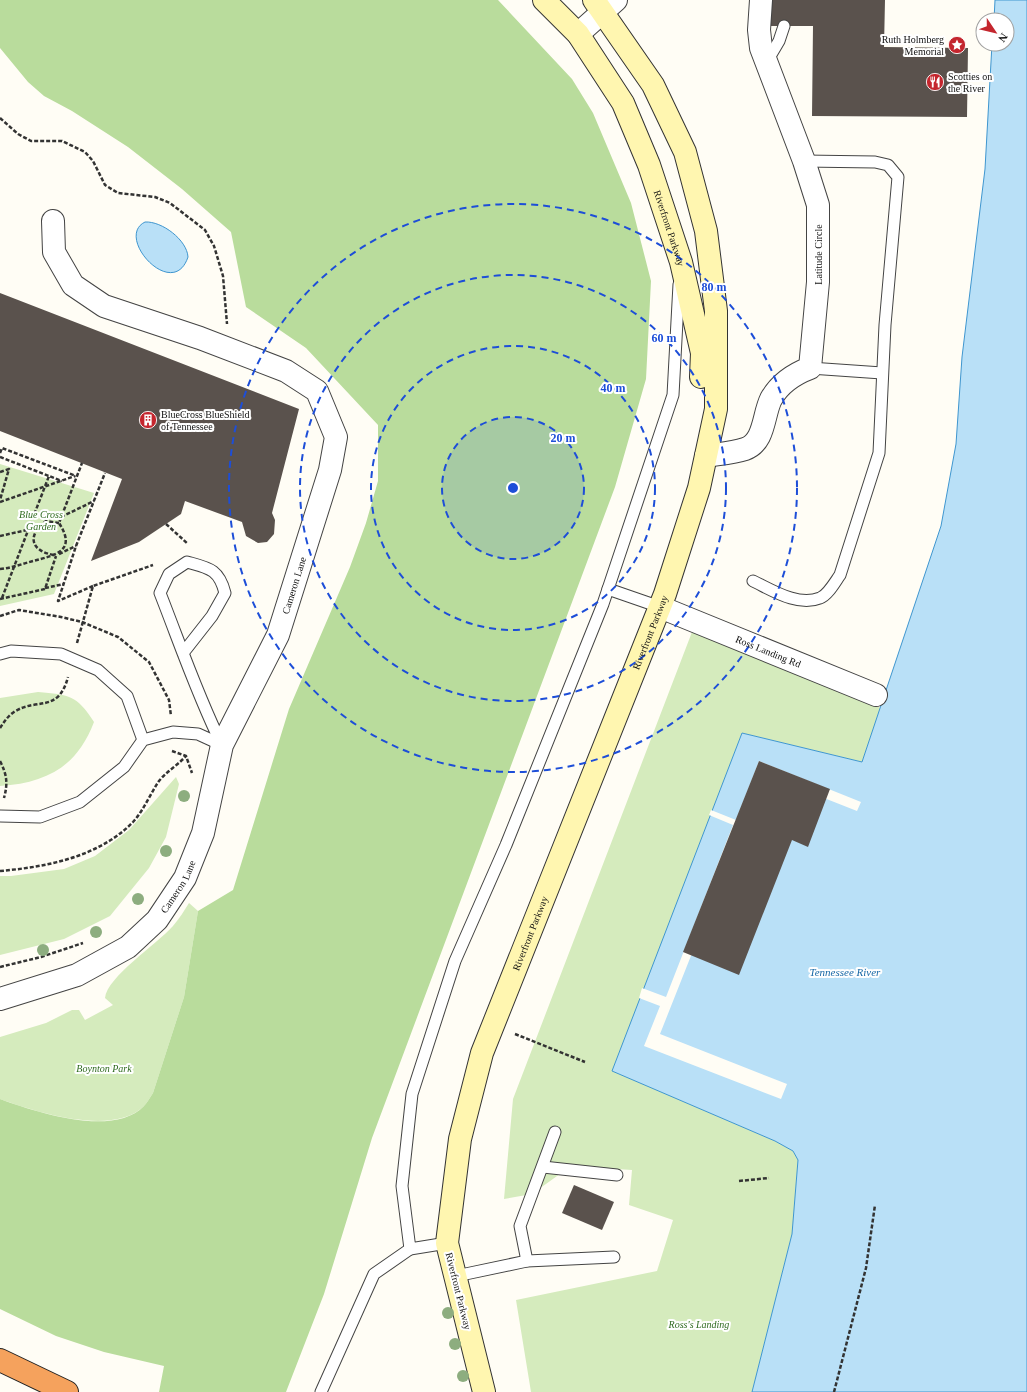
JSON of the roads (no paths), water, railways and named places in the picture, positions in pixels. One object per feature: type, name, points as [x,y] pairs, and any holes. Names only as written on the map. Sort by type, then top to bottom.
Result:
[{"type":"highway","points":[[0,1360],[67,1392]]},
{"type":"main road","name":"Riverfront Parkway","points":[[544,0],[578,34],[623,103],[649,165],[681,262],[702,353],[699,488]]},
{"type":"main road","name":"Riverfront Parkway","points":[[484,1392],[447,1243],[460,1139],[482,1053],[660,606],[699,488],[716,409],[716,310],[706,231],[685,152],[653,85],[604,4]]},
{"type":"street","name":"Latitude Circle","points":[[761,0],[759,30],[761,48],[804,161],[818,205],[818,282],[810,368]]},
{"type":"street","points":[[578,34],[604,4]]},
{"type":"street","name":"Cameron Lane","points":[[0,999],[77,975],[128,947],[157,920],[185,878],[203,833],[222,745],[278,635],[330,470],[336,437],[317,391],[286,371],[200,338],[104,306],[73,285],[54,252],[53,221]]},
{"type":"street","points":[[706,456],[746,449],[756,441],[763,428],[771,400],[780,387],[793,374],[810,368]]},
{"type":"street","name":"Ross Landing Rd","points":[[660,606],[876,695]]},
{"type":"lane","points":[[766,63],[784,26]]},
{"type":"lane","points":[[752,581],[799,601],[820,598],[840,575],[878,453],[882,373],[898,177],[888,165],[875,162],[804,161]]},
{"type":"lane","points":[[410,1249],[402,1186],[412,1094],[455,961],[509,838],[608,589],[673,395],[681,262]]},
{"type":"lane","points":[[810,368],[882,373]]},
{"type":"lane","points":[[183,654],[212,616],[225,593],[222,579],[210,568],[187,562],[169,574],[160,593],[183,654],[211,724],[222,745]]},
{"type":"lane","points":[[608,589],[660,606]]},
{"type":"lane","points":[[0,654],[11,651],[61,654],[98,670],[128,696],[143,740]]},
{"type":"lane","points":[[0,816],[40,817],[80,802],[124,767],[143,740],[173,732],[198,734],[222,745]]},
{"type":"lane","points":[[526,1261],[520,1226],[555,1132]]},
{"type":"lane","points":[[542,1167],[617,1175]]},
{"type":"lane","points":[[321,1392],[374,1274],[410,1249],[447,1243]]},
{"type":"lane","points":[[456,1276],[526,1261],[614,1256]]},
{"type":"water","name":"Tennessee River","points":[[995,0],[1027,0],[1027,1392],[752,1392],[792,1234],[798,1160],[793,1151],[775,1141],[612,1071],[742,733],[862,762],[941,526],[956,444],[962,357],[985,169],[992,52],[1015,52],[1015,12],[994,12]]},
{"type":"water","points":[[145,222],[166,228],[183,244],[187,251],[188,257],[181,269],[171,273],[160,270],[149,262],[141,252],[137,240],[137,230]]},
{"type":"place","name":"Ruth Holmberg Memorial","points":[[957,45]]},
{"type":"place","name":"Scotties on the River","points":[[935,82]]},
{"type":"place","name":"BlueCross BlueShield of Tennessee","points":[[148,420]]},
{"type":"park label","name":"Blue Cross Garden","points":[[41,520]]},
{"type":"park label","name":"Boynton Park","points":[[104,1068]]},
{"type":"park label","name":"Ross's Landing","points":[[699,1324]]}]
